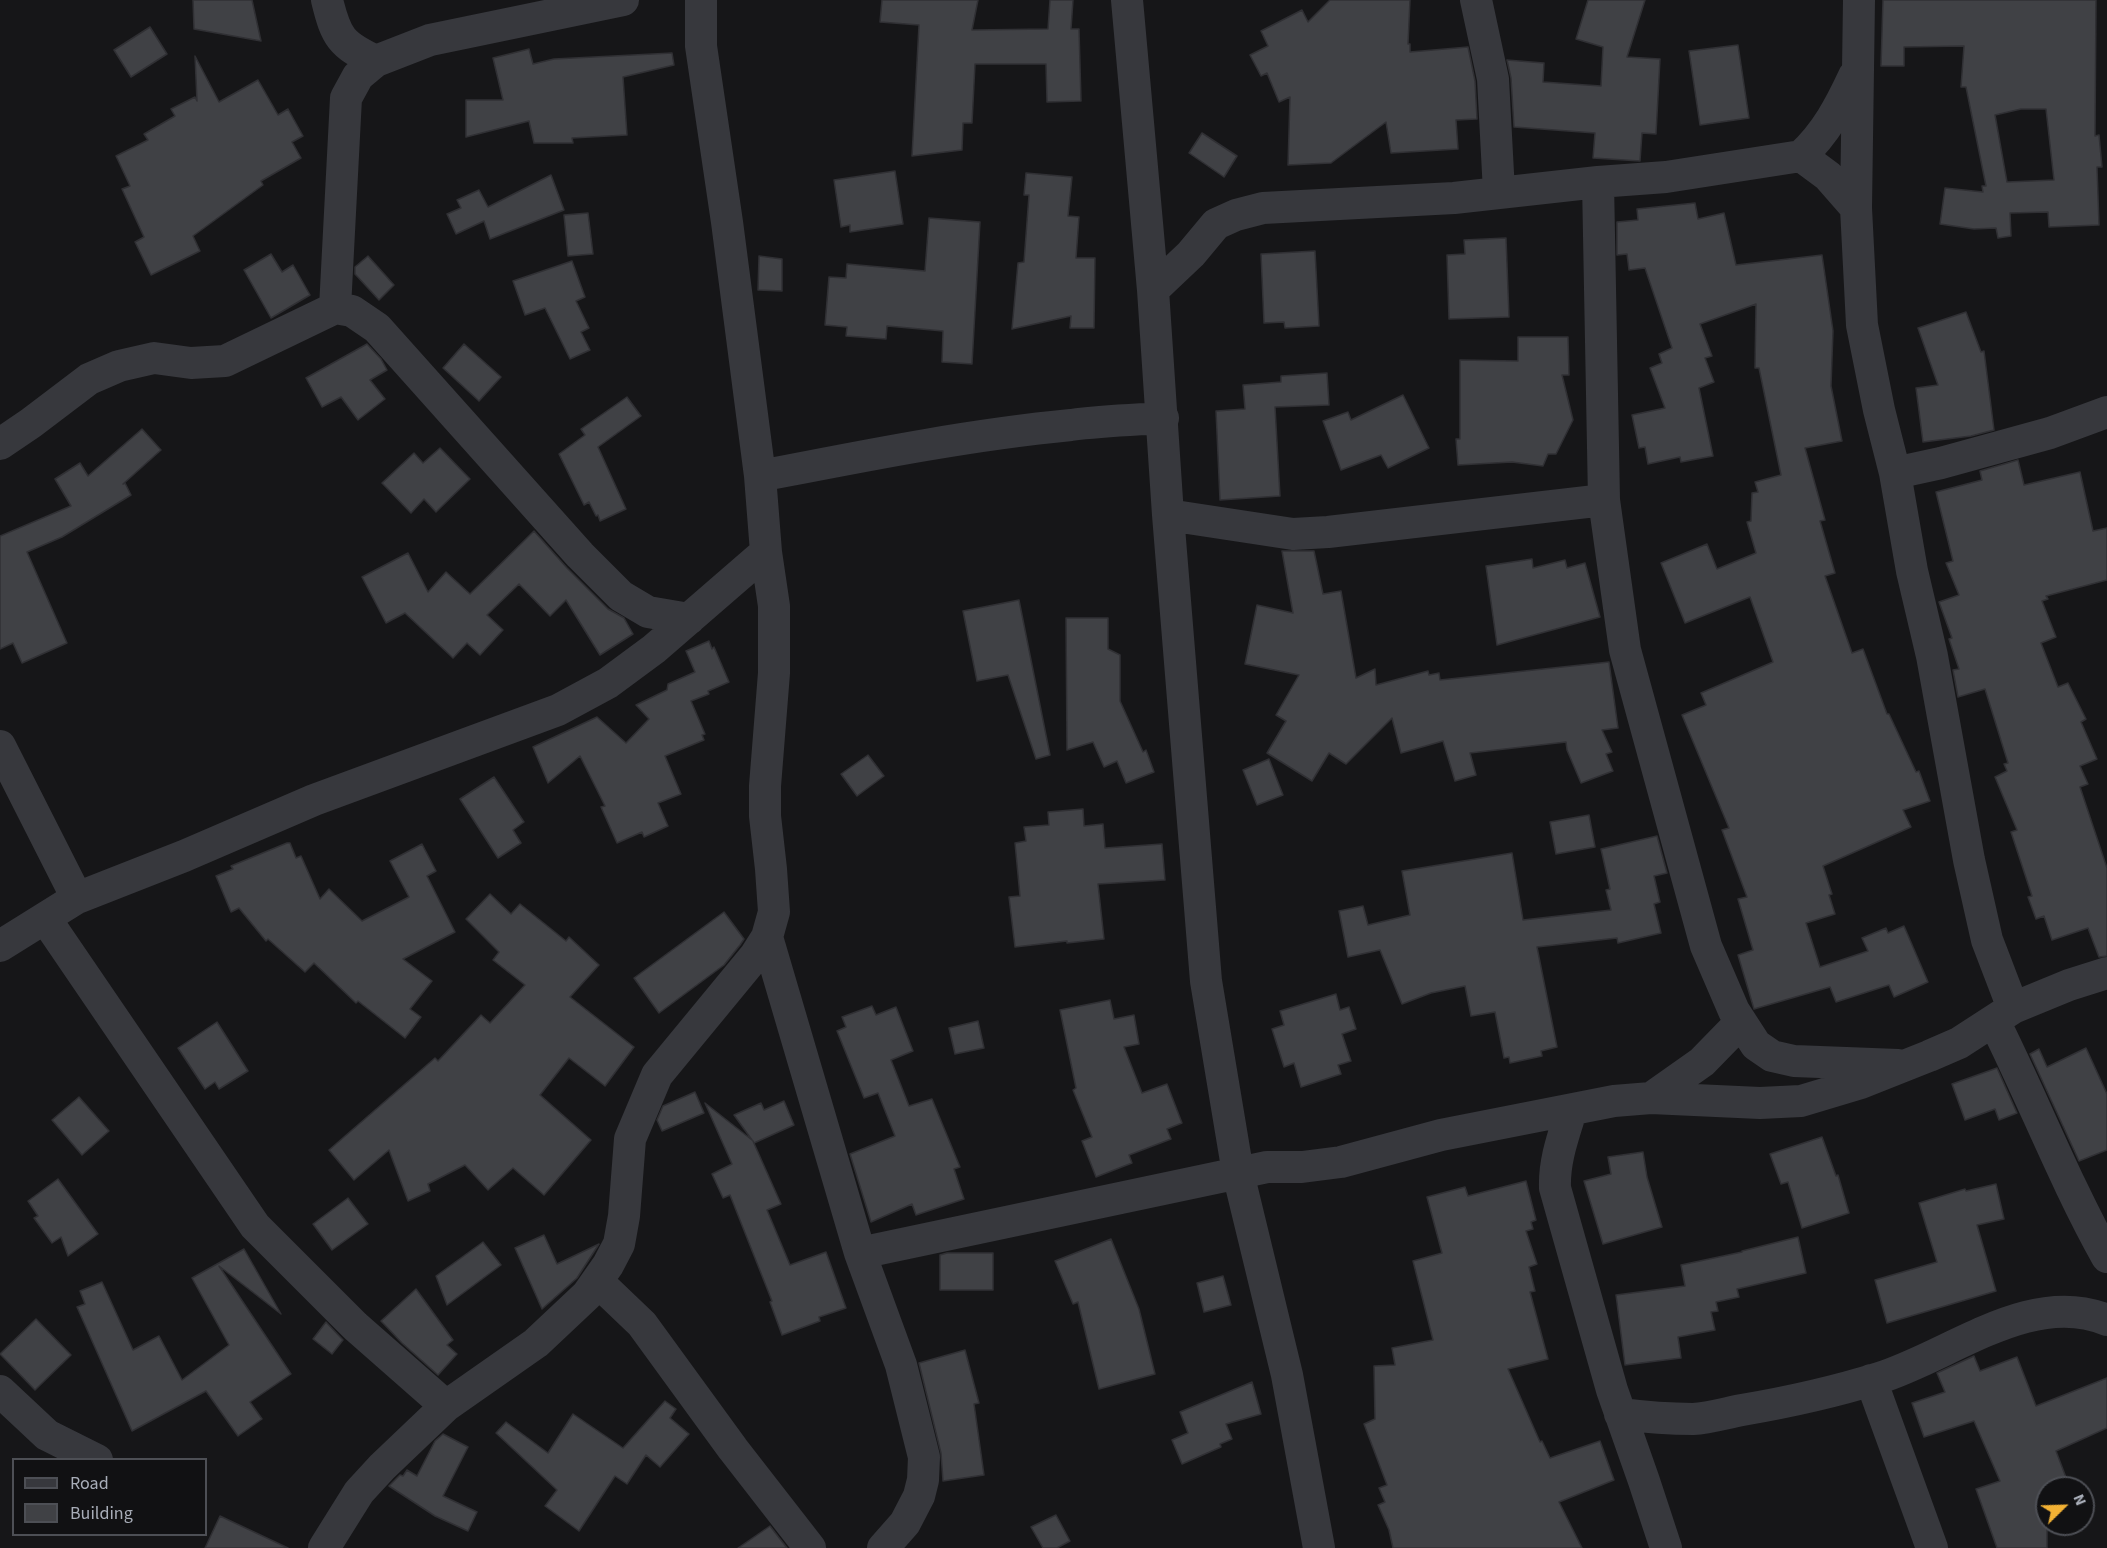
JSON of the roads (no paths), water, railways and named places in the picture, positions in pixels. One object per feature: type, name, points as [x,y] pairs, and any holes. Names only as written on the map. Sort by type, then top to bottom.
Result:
[{"type":"street","points":[[327,0],[340,37],[353,51],[376,61]]},
{"type":"street","points":[[335,308],[346,98],[358,76],[376,61],[430,40],[623,0]]},
{"type":"street","points":[[324,1548],[359,1492],[382,1467],[446,1407],[536,1343],[587,1295],[597,1281],[619,1244],[624,1216],[630,1139],[657,1075],[755,956],[767,937],[774,912],[765,816],[765,786],[774,662],[774,606],[766,552],[760,476],[727,222],[701,46],[701,0]]},
{"type":"street","points":[[1126,0],[1153,290],[1168,515],[1206,981],[1238,1173],[1287,1375],[1319,1548]]},
{"type":"street","points":[[1476,0],[1493,79],[1499,192]]},
{"type":"street","points":[[1859,0],[1856,208],[1862,325],[1879,410],[1895,473],[1912,571],[1932,657],[1969,860],[2015,1063],[2079,1207],[2107,1257]]},
{"type":"street","points":[[1153,290],[1191,254],[1216,224],[1236,215],[1263,208],[1454,198],[1666,177],[1801,156],[1817,142],[1835,114],[1857,70]]},
{"type":"street","points":[[1801,156],[1828,176],[1856,208]]},
{"type":"street","points":[[1598,182],[1604,500],[1625,650],[1706,946],[1741,1022],[1755,1045],[1772,1056],[1794,1060],[1902,1066]]},
{"type":"street","points":[[0,444],[89,379],[119,366],[154,358],[191,363],[225,361],[335,308],[352,311],[377,328],[580,555],[621,596],[648,612],[689,619]]},
{"type":"street","points":[[1895,473],[1941,464],[2050,433],[2107,412]]},
{"type":"street","points":[[760,476],[885,451],[1071,424],[1162,418]]},
{"type":"street","points":[[1168,515],[1293,534],[1604,500]]},
{"type":"street","points":[[0,946],[77,898],[184,856],[314,800],[558,710],[608,683],[689,619],[766,552]]},
{"type":"street","points":[[0,746],[77,898]]},
{"type":"street","points":[[45,918],[255,1226],[355,1326],[446,1407]]},
{"type":"street","points":[[767,937],[860,1253],[901,1365],[924,1457],[923,1480],[919,1496],[905,1523],[883,1548]]},
{"type":"street","points":[[860,1253],[1267,1167],[1302,1167],[1341,1162],[1441,1135],[1614,1101],[1651,1098],[1760,1103],[1801,1101],[1861,1083],[1959,1043],[2003,1014],[2069,985],[2107,973]]},
{"type":"street","points":[[1651,1098],[1702,1062],[1741,1022]]},
{"type":"street","points":[[1571,1111],[1558,1153],[1555,1188],[1620,1414],[1666,1548]]},
{"type":"street","points":[[597,1281],[642,1324],[733,1449],[810,1548]]},
{"type":"street","points":[[1620,1414],[1695,1419],[1788,1402],[1871,1380],[1916,1363],[1986,1331],[2039,1314],[2068,1312],[2095,1315],[2107,1320]]},
{"type":"street","points":[[1871,1380],[1932,1548]]},
{"type":"street","points":[[0,1391],[47,1435],[93,1458]]}]
